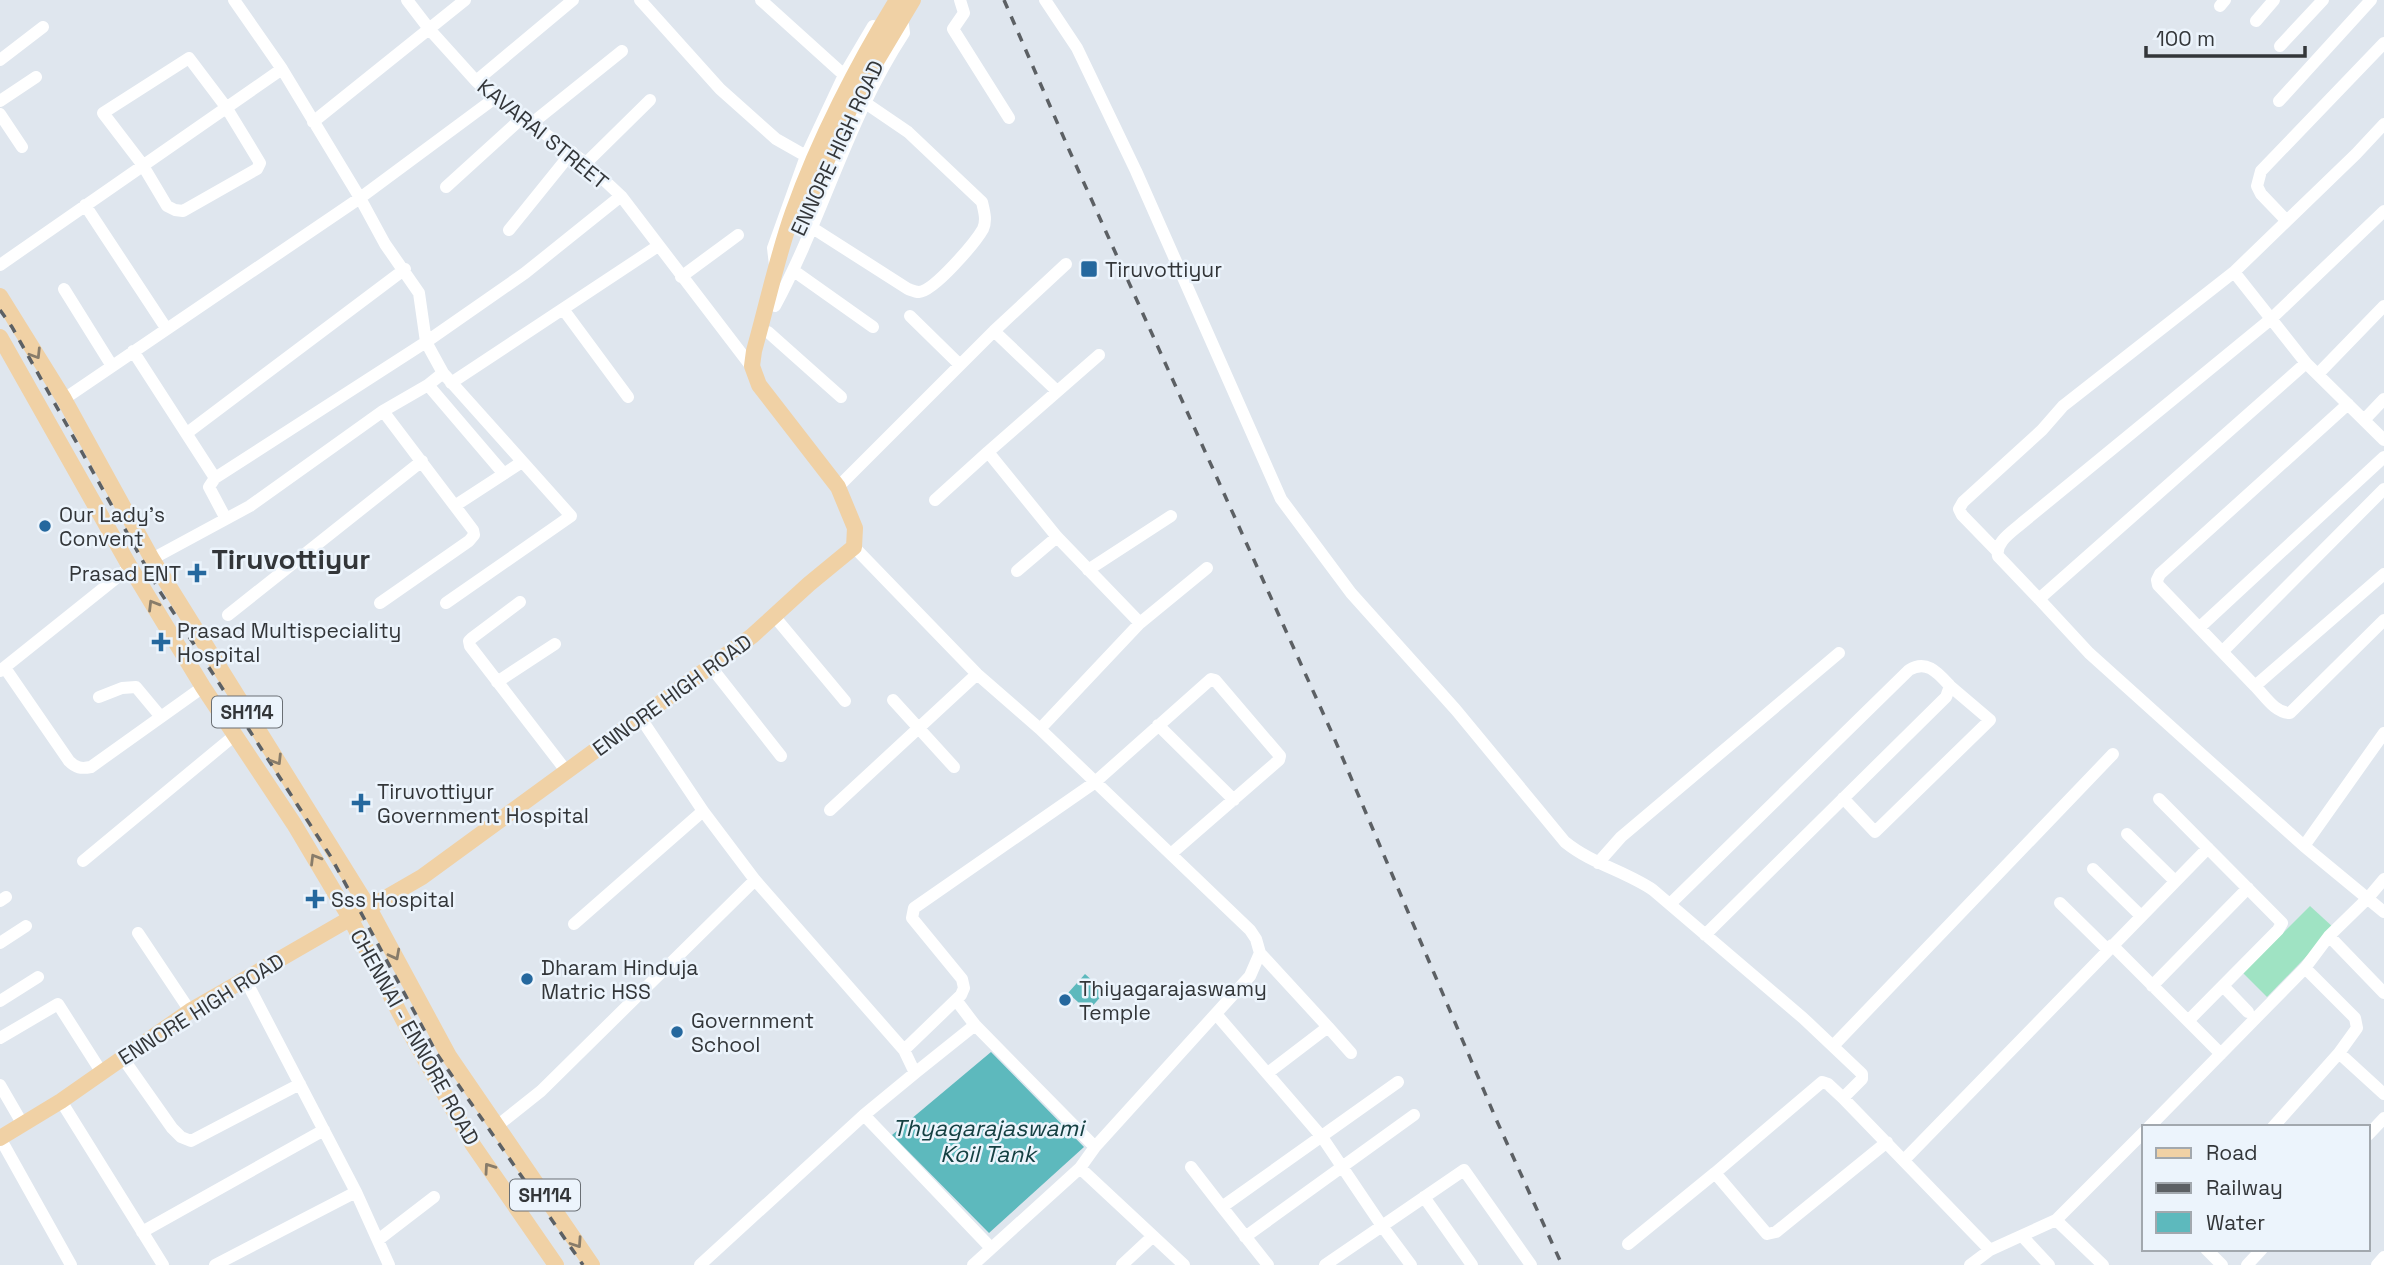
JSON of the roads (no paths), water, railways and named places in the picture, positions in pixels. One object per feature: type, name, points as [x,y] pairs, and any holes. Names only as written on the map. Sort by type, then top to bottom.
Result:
[{"type":"main road","name":"ENNORE HIGH ROAD","points":[[757,375],[785,263],[802,218],[821,144],[897,0]]},
{"type":"main road","name":"ENNORE HIGH ROAD","points":[[757,375],[754,351],[777,268],[855,97],[913,0]]},
{"type":"main road","name":"CHENNAI - ENNORE ROAD","points":[[2,305],[64,399],[152,559],[369,908],[449,1056],[593,1265]]},
{"type":"main road","name":"CHENNAI - ENNORE ROAD","points":[[0,337],[130,567],[203,687],[294,824],[350,918],[473,1145],[556,1265]]},
{"type":"main road","points":[[757,375],[838,487],[855,528],[854,547]]},
{"type":"main road","name":"ENNORE HIGH ROAD","points":[[0,1138],[61,1101],[190,1011],[422,877],[752,636],[854,547]]},
{"type":"street","points":[[234,0],[282,69],[385,244],[405,269],[419,293],[426,342],[447,378],[571,516],[446,603]]},
{"type":"street","name":"KAVARAI STREET","points":[[407,0],[476,81],[495,98],[586,163],[621,196],[757,375]]},
{"type":"street","points":[[313,122],[465,0]]},
{"type":"street","points":[[476,81],[573,0]]},
{"type":"street","points":[[657,0],[644,6],[720,89],[776,139],[806,156]]},
{"type":"street","points":[[761,0],[844,75]]},
{"type":"street","points":[[960,0],[964,13],[953,29],[1009,118]]},
{"type":"street","points":[[1045,0],[1077,48],[1136,171],[1281,499],[1351,593],[1456,710],[1556,833],[1576,851],[1638,880],[1670,904],[1833,1046],[1863,1077],[1843,1098]]},
{"type":"street","points":[[2256,21],[2274,0]]},
{"type":"street","points":[[2280,46],[2323,0]]},
{"type":"street","points":[[2279,101],[2371,0]]},
{"type":"street","points":[[775,306],[794,271],[802,218],[883,65],[904,33],[903,25],[886,5],[844,75],[806,156],[773,248],[777,268]]},
{"type":"street","points":[[0,60],[43,27]]},
{"type":"street","points":[[2286,220],[2261,194],[2257,186],[2261,171],[2384,43]]},
{"type":"street","points":[[446,187],[527,121],[622,51]]},
{"type":"street","points":[[189,58],[226,107],[260,163],[257,169],[183,211],[175,211],[167,206],[142,164],[103,113],[189,58]]},
{"type":"street","points":[[0,265],[282,69]]},
{"type":"street","points":[[0,101],[36,77]]},
{"type":"street","points":[[64,399],[360,198],[495,98]]},
{"type":"street","points":[[586,163],[650,100]]},
{"type":"street","points":[[802,218],[908,289],[919,292],[930,288],[955,264],[984,228],[986,216],[982,202],[908,132],[864,102]]},
{"type":"street","points":[[0,114],[22,147]]},
{"type":"street","points":[[2384,124],[2234,272],[2063,406],[2042,430],[1963,502],[1959,509],[1997,551],[1998,556],[2089,653],[2304,846],[2384,912]]},
{"type":"street","points":[[509,230],[572,152]]},
{"type":"street","points":[[226,519],[209,487],[215,478],[426,342],[525,273],[621,196]]},
{"type":"street","points":[[85,205],[166,328]]},
{"type":"street","points":[[1997,551],[1999,545],[2022,523],[2271,319],[2384,211]]},
{"type":"street","points":[[681,277],[738,235]]},
{"type":"street","points":[[152,559],[250,506],[383,411],[447,378],[563,309],[657,246]]},
{"type":"street","points":[[838,487],[994,331],[1066,264]]},
{"type":"street","points":[[187,433],[405,269]]},
{"type":"street","points":[[794,271],[873,327]]},
{"type":"street","points":[[2234,272],[2306,363],[2384,440]]},
{"type":"street","points":[[64,289],[112,366]]},
{"type":"street","points":[[2318,374],[2384,306]]},
{"type":"street","points":[[563,309],[628,397]]},
{"type":"street","points":[[910,316],[960,365]]},
{"type":"street","points":[[994,331],[1057,391]]},
{"type":"street","points":[[768,332],[841,397]]},
{"type":"street","points":[[133,351],[215,478]]},
{"type":"street","points":[[935,500],[1099,355]]},
{"type":"street","points":[[2039,599],[2306,363]]},
{"type":"street","points":[[428,386],[504,474]]},
{"type":"street","points":[[2364,420],[2384,399]]},
{"type":"street","points":[[2348,404],[2160,574],[2157,580],[2158,585],[2275,707],[2284,713],[2290,713],[2384,620]]},
{"type":"street","points":[[380,603],[470,541],[474,535],[456,505],[383,411]]},
{"type":"street","points":[[988,452],[1057,537],[1140,623]]},
{"type":"street","points":[[2200,627],[2384,457]]},
{"type":"street","points":[[228,615],[422,461]]},
{"type":"street","points":[[456,505],[522,462]]},
{"type":"street","points":[[2223,651],[2384,489]]},
{"type":"street","points":[[1088,570],[1171,516]]},
{"type":"street","points":[[1017,571],[1057,537]]},
{"type":"street","points":[[854,547],[977,674],[1040,729],[1250,930],[1260,953],[1351,1053]]},
{"type":"street","points":[[130,567],[2,669],[75,767],[91,767],[203,687]]},
{"type":"street","points":[[1040,729],[1140,623],[1207,568]]},
{"type":"street","points":[[2255,686],[2384,574]]},
{"type":"street","points":[[520,602],[469,641],[470,646],[567,772]]},
{"type":"street","points":[[774,616],[845,701]]},
{"type":"street","points":[[497,682],[555,644]]},
{"type":"street","points":[[1598,863],[1621,837],[1839,653]]},
{"type":"street","points":[[1670,904],[1909,670],[1919,665],[1933,669],[1990,720],[1875,832],[1843,799]]},
{"type":"street","points":[[711,667],[781,756]]},
{"type":"street","points":[[830,810],[977,674]]},
{"type":"street","points":[[904,1050],[956,1000],[964,988],[962,979],[912,918],[911,911],[1094,783],[1208,680],[1215,680],[1280,756],[1279,760],[1171,853]]},
{"type":"street","points":[[1705,935],[1946,697],[1950,686]]},
{"type":"street","points":[[99,697],[122,688],[135,687],[161,717]]},
{"type":"street","points":[[893,700],[954,767]]},
{"type":"street","points":[[640,717],[703,811],[755,880],[904,1050],[915,1073]]},
{"type":"street","points":[[1158,725],[1234,800]]},
{"type":"street","points":[[2304,846],[2384,733]]},
{"type":"street","points":[[83,861],[234,735]]},
{"type":"street","points":[[1833,1046],[2113,754]]},
{"type":"street","points":[[2159,799],[2282,925],[2188,1021]]},
{"type":"street","points":[[574,924],[703,811]]},
{"type":"street","points":[[2127,834],[2175,881]]},
{"type":"street","points":[[1904,1160],[2208,849]]},
{"type":"street","points":[[2093,869],[2141,916]]},
{"type":"street","points":[[2152,1125],[2305,968],[2329,936],[2384,879]]},
{"type":"street","points":[[497,1126],[541,1091],[755,880]]},
{"type":"street","points":[[2152,986],[2248,888]]},
{"type":"street","points":[[2060,903],[2152,986],[2221,1055]]},
{"type":"street","points":[[0,943],[26,926]]},
{"type":"street","points":[[138,933],[190,1011]]},
{"type":"street","points":[[2329,936],[2384,993]]},
{"type":"street","points":[[973,1265],[1080,1168],[1095,1147],[1250,976],[1260,953]]},
{"type":"street","points":[[2275,1125],[2339,1054],[2357,1028],[2355,1018],[2305,968]]},
{"type":"street","points":[[0,1001],[38,976]]},
{"type":"street","points":[[245,979],[356,1192],[388,1265]]},
{"type":"street","points":[[2223,986],[2248,1012]]},
{"type":"street","points":[[956,1000],[975,1025],[1095,1147]]},
{"type":"street","points":[[0,1038],[58,1004],[102,1073]]},
{"type":"street","points":[[1216,1014],[1269,1072],[1322,1137],[1381,1226],[1411,1265]]},
{"type":"street","points":[[701,1265],[864,1115],[975,1025]]},
{"type":"street","points":[[1269,1072],[1328,1027]]},
{"type":"street","points":[[2339,1054],[2384,1094]]},
{"type":"street","points":[[122,1057],[172,1128],[181,1138],[191,1141],[300,1084]]},
{"type":"street","points":[[1222,1207],[1398,1082]]},
{"type":"street","points":[[1628,1244],[1825,1082],[1887,1142],[1990,1250]]},
{"type":"street","points":[[0,1085],[22,1123]]},
{"type":"street","points":[[61,1101],[163,1265]]},
{"type":"street","points":[[864,1115],[991,1248]]},
{"type":"street","points":[[1245,1237],[1414,1115]]},
{"type":"street","points":[[2370,1133],[2384,1118]]},
{"type":"street","points":[[142,1232],[324,1130]]},
{"type":"street","points":[[1970,1265],[1990,1250],[2056,1220],[2142,1134]]},
{"type":"street","points":[[0,1138],[71,1265]]},
{"type":"street","points":[[1715,1173],[1767,1234],[1772,1234],[1887,1142]]},
{"type":"street","points":[[1191,1167],[1268,1265]]},
{"type":"street","points":[[1080,1168],[1184,1265]]},
{"type":"street","points":[[1325,1265],[1464,1170],[1531,1265]]},
{"type":"street","points":[[215,1265],[356,1192]]},
{"type":"street","points":[[378,1240],[434,1197]]},
{"type":"street","points":[[1424,1197],[1472,1265]]},
{"type":"street","points":[[2056,1220],[2103,1265]]},
{"type":"street","points":[[2022,1236],[2049,1265]]},
{"type":"street","points":[[1122,1265],[1152,1237]]},
{"type":"street","points":[[2208,1251],[2222,1265]]},
{"type":"street","points":[[2247,1265],[2260,1251]]},
{"type":"street","points":[[2377,1265],[2384,1257]]},
{"type":"water","points":[[1085,974],[1105,992],[1088,1011],[1068,993]]},
{"type":"water","name":"Thyagarajaswami Koil Tank","points":[[991,1052],[1084,1147],[989,1233],[892,1135]]},
{"type":"railway","points":[[1004,0],[1332,733],[1496,1119],[1562,1265]]},
{"type":"railway","points":[[0,310],[159,590],[331,857],[437,1054],[583,1265]]},
{"type":"place","name":"Tiruvottiyur","points":[[1089,269]]},
{"type":"place","name":"Our Lady's Convent","points":[[45,526]]},
{"type":"place","name":"Prasad ENT","points":[[197,573]]},
{"type":"place","name":"Prasad Multispeciality Hospital","points":[[161,642]]},
{"type":"place","name":"Tiruvottiyur Government Hospital","points":[[361,803]]},
{"type":"place","name":"Sss Hospital","points":[[315,899]]},
{"type":"place","name":"Dharam Hinduja Matric HSS","points":[[527,979]]},
{"type":"place","name":"Thiyagarajaswamy Temple","points":[[1065,1000]]},
{"type":"place","name":"Government School","points":[[677,1032]]},
{"type":"district","name":"Tiruvottiyur","points":[[291,559]]}]
